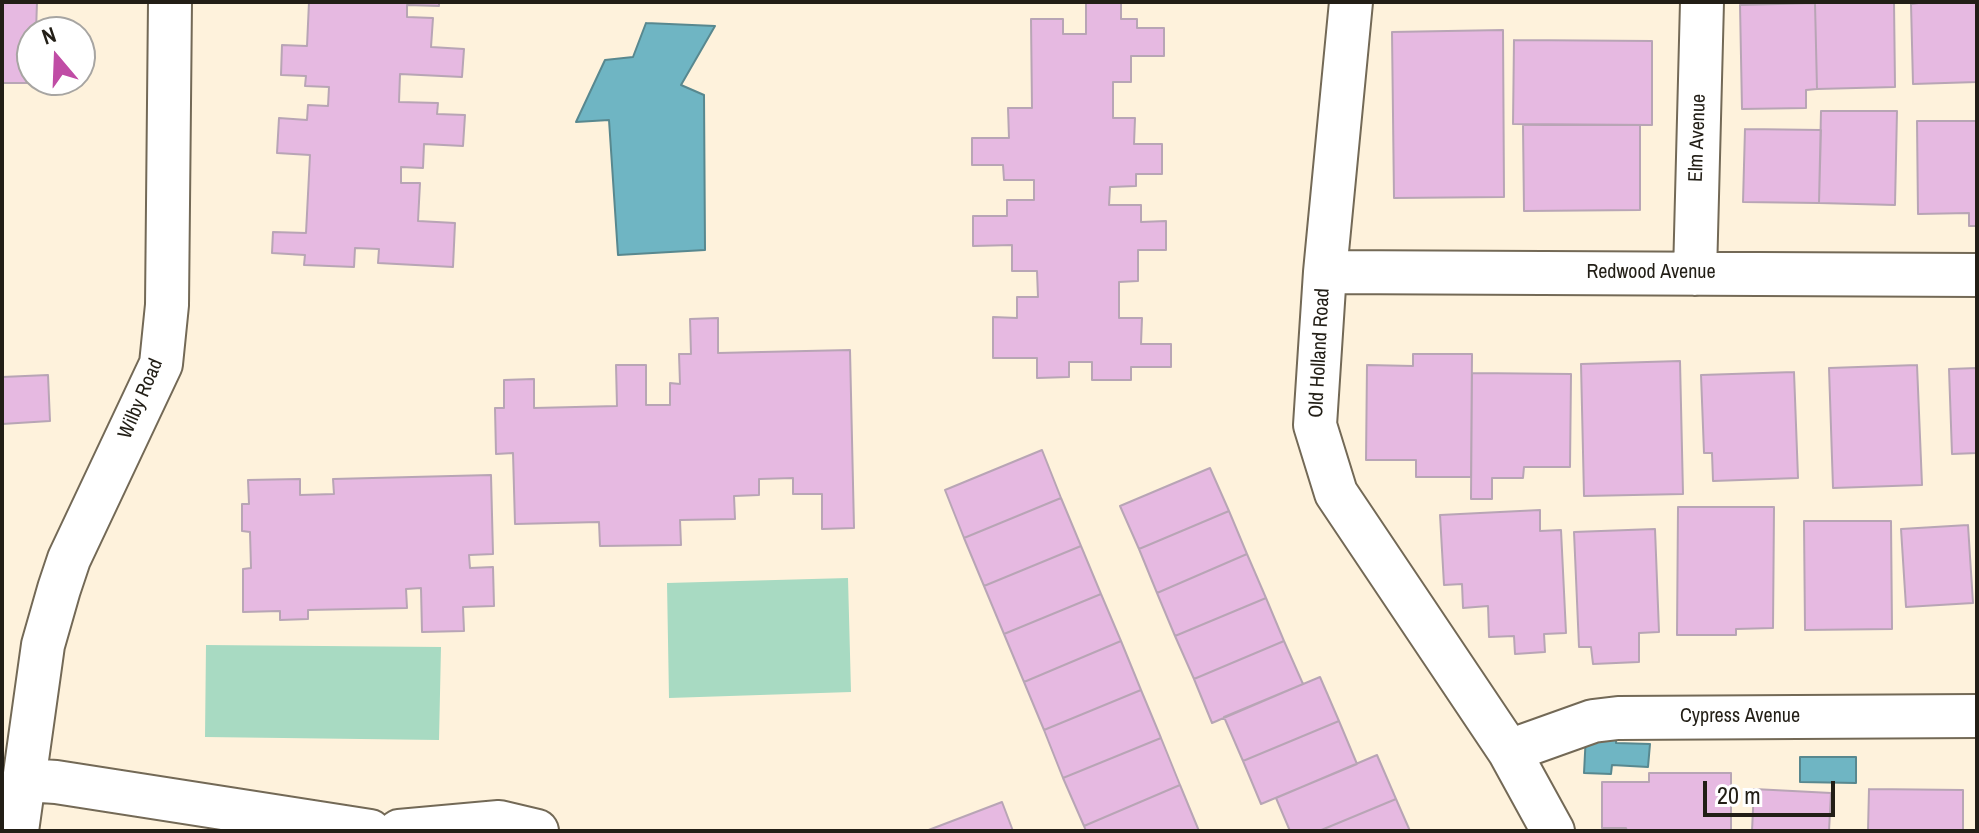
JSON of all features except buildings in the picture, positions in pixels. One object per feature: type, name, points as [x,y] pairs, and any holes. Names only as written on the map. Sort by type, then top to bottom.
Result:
[{"type":"street","name":"Wilby Road","points":[[17,831],[43,645],[59,589],[69,559],[161,364],[167,305],[170,2]]},
{"type":"street","name":"Old Holland Road","points":[[1351,2],[1325,272],[1315,425],[1336,493],[1509,751],[1553,831]]},
{"type":"street","name":"Elm Avenue","points":[[1695,274],[1702,2]]},
{"type":"street","name":"Redwood Avenue","points":[[1325,272],[1977,275]]},
{"type":"street","name":"Cypress Avenue","points":[[1509,751],[1593,721],[1618,718],[1977,716]]},
{"type":"street","points":[[26,780],[56,782],[370,831]]},
{"type":"street","points":[[399,831],[499,822],[537,831]]},
{"type":"green space","points":[[848,578],[851,692],[669,698],[667,583]]},
{"type":"green space","points":[[206,645],[441,647],[439,740],[205,737]]},
{"type":"water","points":[[646,23],[715,26],[681,85],[704,95],[705,250],[618,255],[609,120],[576,122],[605,60],[633,57]]},
{"type":"water","points":[[1586,734],[1616,735],[1616,743],[1650,744],[1648,767],[1612,765],[1611,774],[1584,773]]},
{"type":"water","points":[[1800,757],[1856,757],[1856,783],[1800,782]]}]
